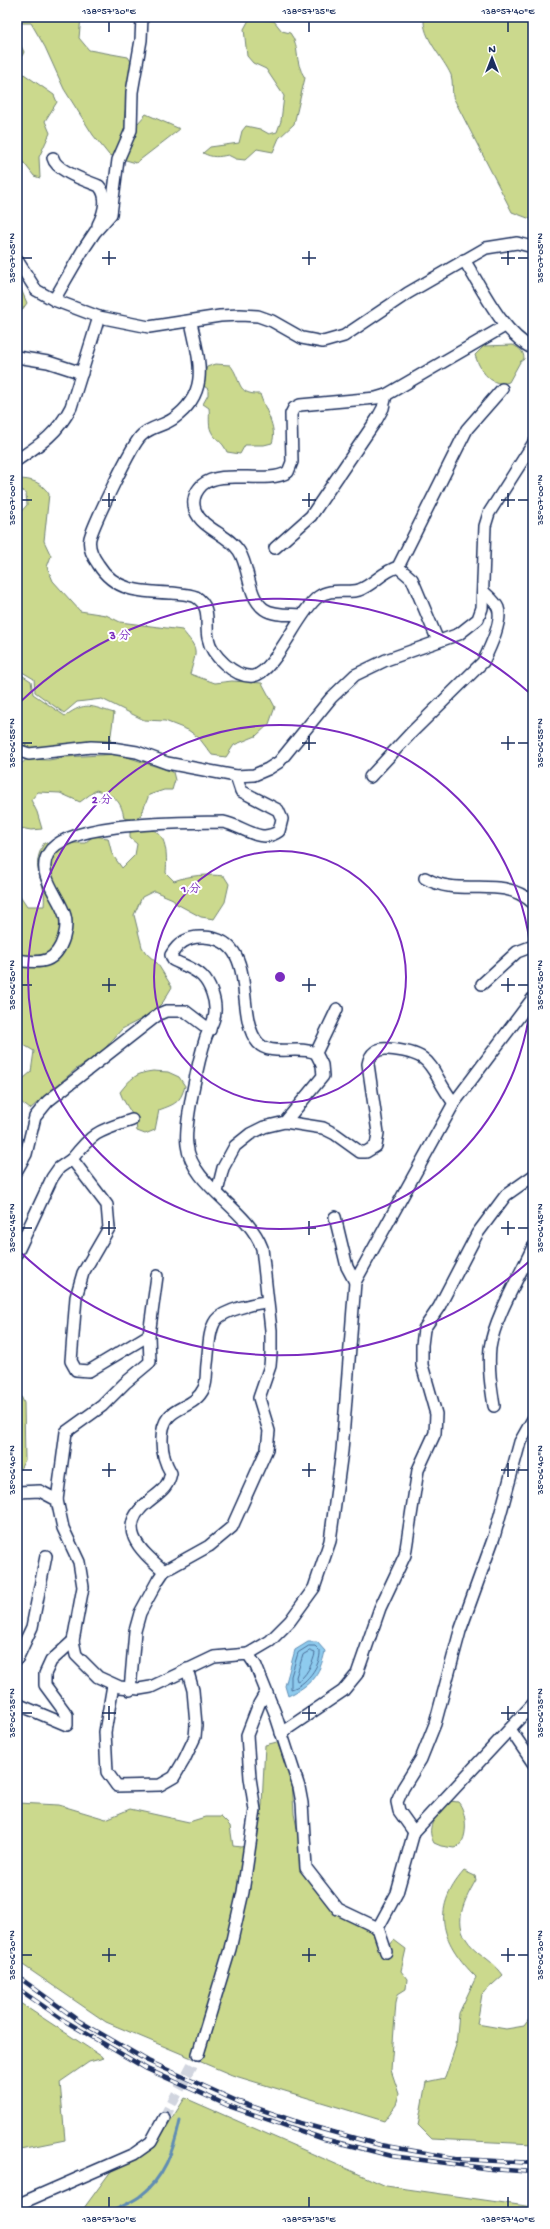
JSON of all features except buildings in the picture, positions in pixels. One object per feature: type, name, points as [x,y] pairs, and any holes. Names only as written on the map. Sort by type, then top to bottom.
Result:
[{"type":"street","points":[[95,232],[111,214],[118,160],[131,130],[132,92],[141,40],[142,17]]},
{"type":"street","points":[[53,158],[54,162],[61,169],[99,186],[103,191],[105,198],[104,211],[95,232],[54,300]]},
{"type":"street","points":[[17,260],[36,290],[54,300],[99,317],[149,327],[234,315],[258,316],[272,321],[302,338],[323,342],[333,341],[344,336],[408,293],[486,248],[500,244],[517,243],[533,247]]},
{"type":"street","points":[[464,260],[505,326],[518,340],[533,349]]},
{"type":"street","points":[[17,460],[59,429],[71,407],[99,317]]},
{"type":"street","points":[[191,322],[200,378],[197,393],[184,410],[174,418],[138,438],[93,531],[90,540],[91,551],[101,570],[119,586],[129,590],[191,595],[202,602],[207,613],[207,637],[210,644],[231,670],[246,677],[263,672],[302,615],[318,597],[325,593],[357,591],[398,567],[467,429],[502,389]]},
{"type":"street","points":[[302,615],[271,612],[260,605],[256,600],[244,561],[238,550],[201,520],[196,512],[194,500],[197,491],[210,481],[224,478],[274,476],[288,472],[292,462],[291,414],[294,408],[300,405],[376,398],[386,394],[505,326]]},
{"type":"street","points":[[17,357],[48,362],[82,373]]},
{"type":"street","points":[[275,548],[311,516],[378,419],[383,408],[386,394]]},
{"type":"street","points":[[17,750],[29,754],[91,747],[112,748],[137,752],[167,763],[236,776],[254,774],[268,769],[279,762],[331,698],[355,675],[386,660],[464,631],[478,619],[482,608],[484,592],[485,526],[489,514],[533,444]]},
{"type":"street","points":[[398,567],[412,579],[438,641]]},
{"type":"street","points":[[370,777],[411,733],[483,662],[489,650],[499,613],[494,602],[484,592]]},
{"type":"street","points":[[17,960],[42,962],[50,959],[58,952],[63,939],[66,918],[46,874],[47,854],[57,843],[93,830],[148,825],[223,822],[232,823],[259,836],[267,837],[279,832],[282,819],[278,810],[242,791],[236,776]]},
{"type":"street","points":[[425,878],[448,888],[495,886],[513,890],[533,903]]},
{"type":"street","points":[[130,1690],[135,1631],[149,1595],[164,1571],[209,1546],[232,1527],[267,1449],[269,1431],[259,1398],[270,1366],[271,1354],[271,1330],[262,1248],[258,1237],[243,1216],[200,1175],[193,1166],[187,1145],[188,1124],[204,1048],[216,1013],[215,1004],[207,982],[194,970],[173,960],[171,955],[182,942],[191,938],[208,937],[218,940],[235,953],[240,966],[251,1030],[259,1044],[273,1050],[302,1049],[316,1053],[322,1065],[322,1076],[285,1122]]},
{"type":"street","points":[[482,984],[517,952],[533,946]]},
{"type":"street","points":[[157,1276],[149,1335],[150,1362],[124,1383],[102,1406],[66,1432],[57,1500],[63,1528],[79,1562],[84,1587],[73,1641],[76,1655],[98,1677],[130,1690],[151,1687],[214,1657],[248,1654],[270,1641],[290,1622],[314,1588],[330,1541],[342,1451],[355,1282],[454,1103],[533,998]]},
{"type":"street","points":[[316,1053],[337,1009]]},
{"type":"street","points":[[17,1170],[26,1154],[35,1117],[48,1101],[147,1022],[166,1012],[185,1011],[210,1030]]},
{"type":"street","points":[[217,1192],[223,1168],[235,1146],[250,1134],[264,1127],[285,1122],[323,1128],[335,1134],[360,1152],[371,1150],[376,1146],[378,1133],[368,1064],[372,1055],[382,1049],[410,1052],[425,1058],[454,1103]]},
{"type":"street","points":[[17,1253],[52,1178],[59,1168],[72,1159],[85,1142],[98,1131],[132,1120]]},
{"type":"street","points":[[72,1159],[107,1205],[109,1228],[83,1273],[76,1297],[71,1361],[76,1370],[89,1371],[149,1335]]},
{"type":"street","points":[[282,1733],[344,1691],[357,1674],[380,1608],[405,1555],[418,1470],[436,1433],[436,1414],[422,1365],[424,1329],[439,1307],[477,1234],[506,1195],[533,1176]]},
{"type":"street","points":[[335,1217],[347,1267],[355,1282]]},
{"type":"street","points":[[494,1406],[489,1365],[490,1346],[496,1327],[533,1247]]},
{"type":"street","points":[[164,1571],[139,1549],[132,1529],[132,1520],[139,1509],[165,1488],[169,1482],[171,1473],[166,1464],[162,1448],[162,1430],[167,1418],[199,1397],[205,1387],[212,1329],[216,1320],[222,1315],[255,1304],[267,1302]]},
{"type":"street","points":[[414,1832],[399,1811],[397,1802],[403,1788],[420,1759],[435,1724],[460,1631],[494,1538],[520,1442],[533,1419]]},
{"type":"street","points":[[17,1492],[40,1491],[57,1500]]},
{"type":"street","points":[[17,1659],[32,1627],[46,1556]]},
{"type":"street","points":[[17,1704],[67,1725],[67,1715],[45,1685],[45,1674],[51,1661],[73,1641]]},
{"type":"street","points":[[248,1654],[256,1666],[282,1733],[302,1803],[306,1868],[338,1909],[378,1928],[386,1952]]},
{"type":"street","points":[[113,1684],[105,1732],[107,1772],[117,1786],[160,1785],[174,1777],[195,1737],[195,1710],[187,1669]]},
{"type":"street","points":[[198,2054],[230,1949],[244,1885],[255,1810],[250,1778],[247,1735],[259,1704],[266,1692]]},
{"type":"street","points":[[378,1928],[397,1893],[414,1832],[533,1704]]},
{"type":"street","points":[[510,1729],[533,1763]]},
{"type":"street","points":[[17,2205],[134,2154],[151,2142],[164,2118]]},
{"type":"green space","points":[[17,17],[81,17],[79,38],[89,50],[128,57],[132,63],[124,120],[137,124],[146,114],[180,129],[136,163],[109,155],[93,135],[64,89],[45,47],[31,23],[17,23]]},
{"type":"green space","points":[[424,17],[533,17],[533,220],[512,212],[453,97],[451,75],[426,32]]},
{"type":"green space","points":[[250,18],[274,21],[282,31],[290,33],[293,38],[299,65],[305,78],[294,124],[279,138],[273,152],[257,149],[245,160],[236,159],[228,155],[219,157],[209,156],[203,153],[210,147],[239,143],[242,131],[246,126],[260,129],[269,134],[277,132],[281,121],[284,96],[266,69],[253,63],[247,56],[244,29]]},
{"type":"green space","points":[[17,38],[24,52],[19,62],[21,72],[54,95],[57,102],[45,121],[50,133],[39,157],[40,178],[34,176],[17,154]]},
{"type":"green space","points":[[17,280],[27,303],[17,317]]},
{"type":"green space","points":[[513,345],[521,350],[524,359],[520,362],[509,382],[497,383],[483,372],[475,355],[484,346]]},
{"type":"green space","points":[[215,364],[230,365],[234,370],[240,385],[246,392],[260,394],[272,425],[272,443],[264,445],[245,445],[240,454],[227,452],[213,434],[210,426],[209,408],[203,404],[208,395],[208,389],[204,386],[204,374],[207,367]]},
{"type":"green space","points":[[17,479],[36,482],[49,494],[44,541],[51,556],[47,567],[53,581],[80,611],[106,615],[120,622],[182,630],[194,646],[195,650],[190,674],[215,683],[232,681],[262,683],[275,707],[269,724],[256,736],[234,745],[226,757],[212,755],[199,738],[188,730],[165,721],[144,720],[102,699],[77,702],[64,713],[35,692],[34,679],[17,669],[17,516],[27,505],[26,493],[18,488]]},
{"type":"green space","points":[[17,672],[31,681],[33,694],[65,716],[78,708],[88,706],[114,713],[110,742],[29,748],[17,742]]},
{"type":"green space","points":[[118,754],[173,772],[175,780],[172,790],[164,790],[149,795],[141,815],[133,820],[124,818],[121,806],[112,796],[96,790],[80,802],[60,793],[38,792],[31,800],[37,812],[42,829],[31,830],[20,828],[17,831],[17,767],[27,759],[49,760],[66,757]]},
{"type":"green space","points":[[150,829],[162,837],[166,848],[166,873],[174,881],[186,877],[211,875],[224,876],[229,884],[225,902],[214,919],[201,917],[175,903],[173,899],[154,891],[142,897],[134,915],[142,947],[157,963],[172,987],[163,1002],[151,1014],[122,1029],[100,1054],[76,1069],[30,1109],[17,1099],[17,1084],[31,1072],[34,1051],[17,1041],[17,891],[27,906],[44,906],[43,888],[39,874],[38,861],[44,843],[85,843],[93,836],[108,838],[112,854],[122,868],[135,855],[137,844],[130,838],[130,830]]},
{"type":"green space","points":[[153,1071],[168,1072],[179,1077],[185,1086],[181,1096],[176,1102],[159,1110],[155,1130],[145,1134],[137,1131],[135,1120],[120,1092],[134,1077],[142,1073]]},
{"type":"green space","points":[[17,1387],[24,1403],[25,1460],[20,1469],[17,1469]]},
{"type":"green space","points":[[277,1742],[292,1780],[294,1814],[300,1842],[303,1869],[335,1911],[371,1930],[375,1937],[385,1945],[390,1945],[394,1940],[406,1949],[401,1971],[407,1979],[406,1989],[398,1994],[396,2002],[391,2070],[399,2094],[396,2105],[384,2121],[232,2075],[106,2022],[17,1961],[17,1803],[59,1805],[106,1819],[130,1809],[189,1822],[205,1817],[221,1817],[230,1826],[233,1846],[241,1847],[255,1842],[262,1805],[265,1745]]},
{"type":"green space","points":[[450,1801],[458,1802],[461,1806],[465,1819],[465,1834],[463,1840],[454,1848],[441,1846],[434,1843],[431,1837],[434,1820]]},
{"type":"green space","points":[[464,1871],[475,1876],[476,1880],[466,1899],[461,1917],[461,1926],[464,1935],[469,1943],[503,1975],[482,1994],[477,2024],[506,2029],[524,2026],[533,2014],[533,2144],[432,2139],[418,2125],[426,2082],[445,2078],[456,2045],[459,2013],[476,1977],[455,1952],[448,1940],[444,1927],[446,1900],[453,1886]]},
{"type":"green space","points":[[17,2001],[104,2058],[89,2062],[60,2082],[65,2140],[20,2149],[17,2147]]},
{"type":"green space","points":[[185,2098],[386,2186],[533,2207],[533,2212],[81,2212],[114,2167],[154,2147]]},
{"type":"water","points":[[308,1642],[317,1642],[325,1651],[323,1660],[317,1674],[308,1684],[288,1696],[285,1686],[295,1650]]},
{"type":"waterway","points":[[111,2212],[139,2197],[148,2190],[155,2181],[167,2163],[175,2142],[180,2121]]},
{"type":"tunnel","points":[[164,2118],[198,2054]]},
{"type":"railway","points":[[17,1976],[79,2021],[148,2061],[239,2102],[300,2123],[380,2145],[460,2159],[533,2163]]},
{"type":"railway","points":[[17,1988],[65,2021],[147,2069],[229,2106],[324,2139],[392,2156],[491,2169],[533,2172]]}]
